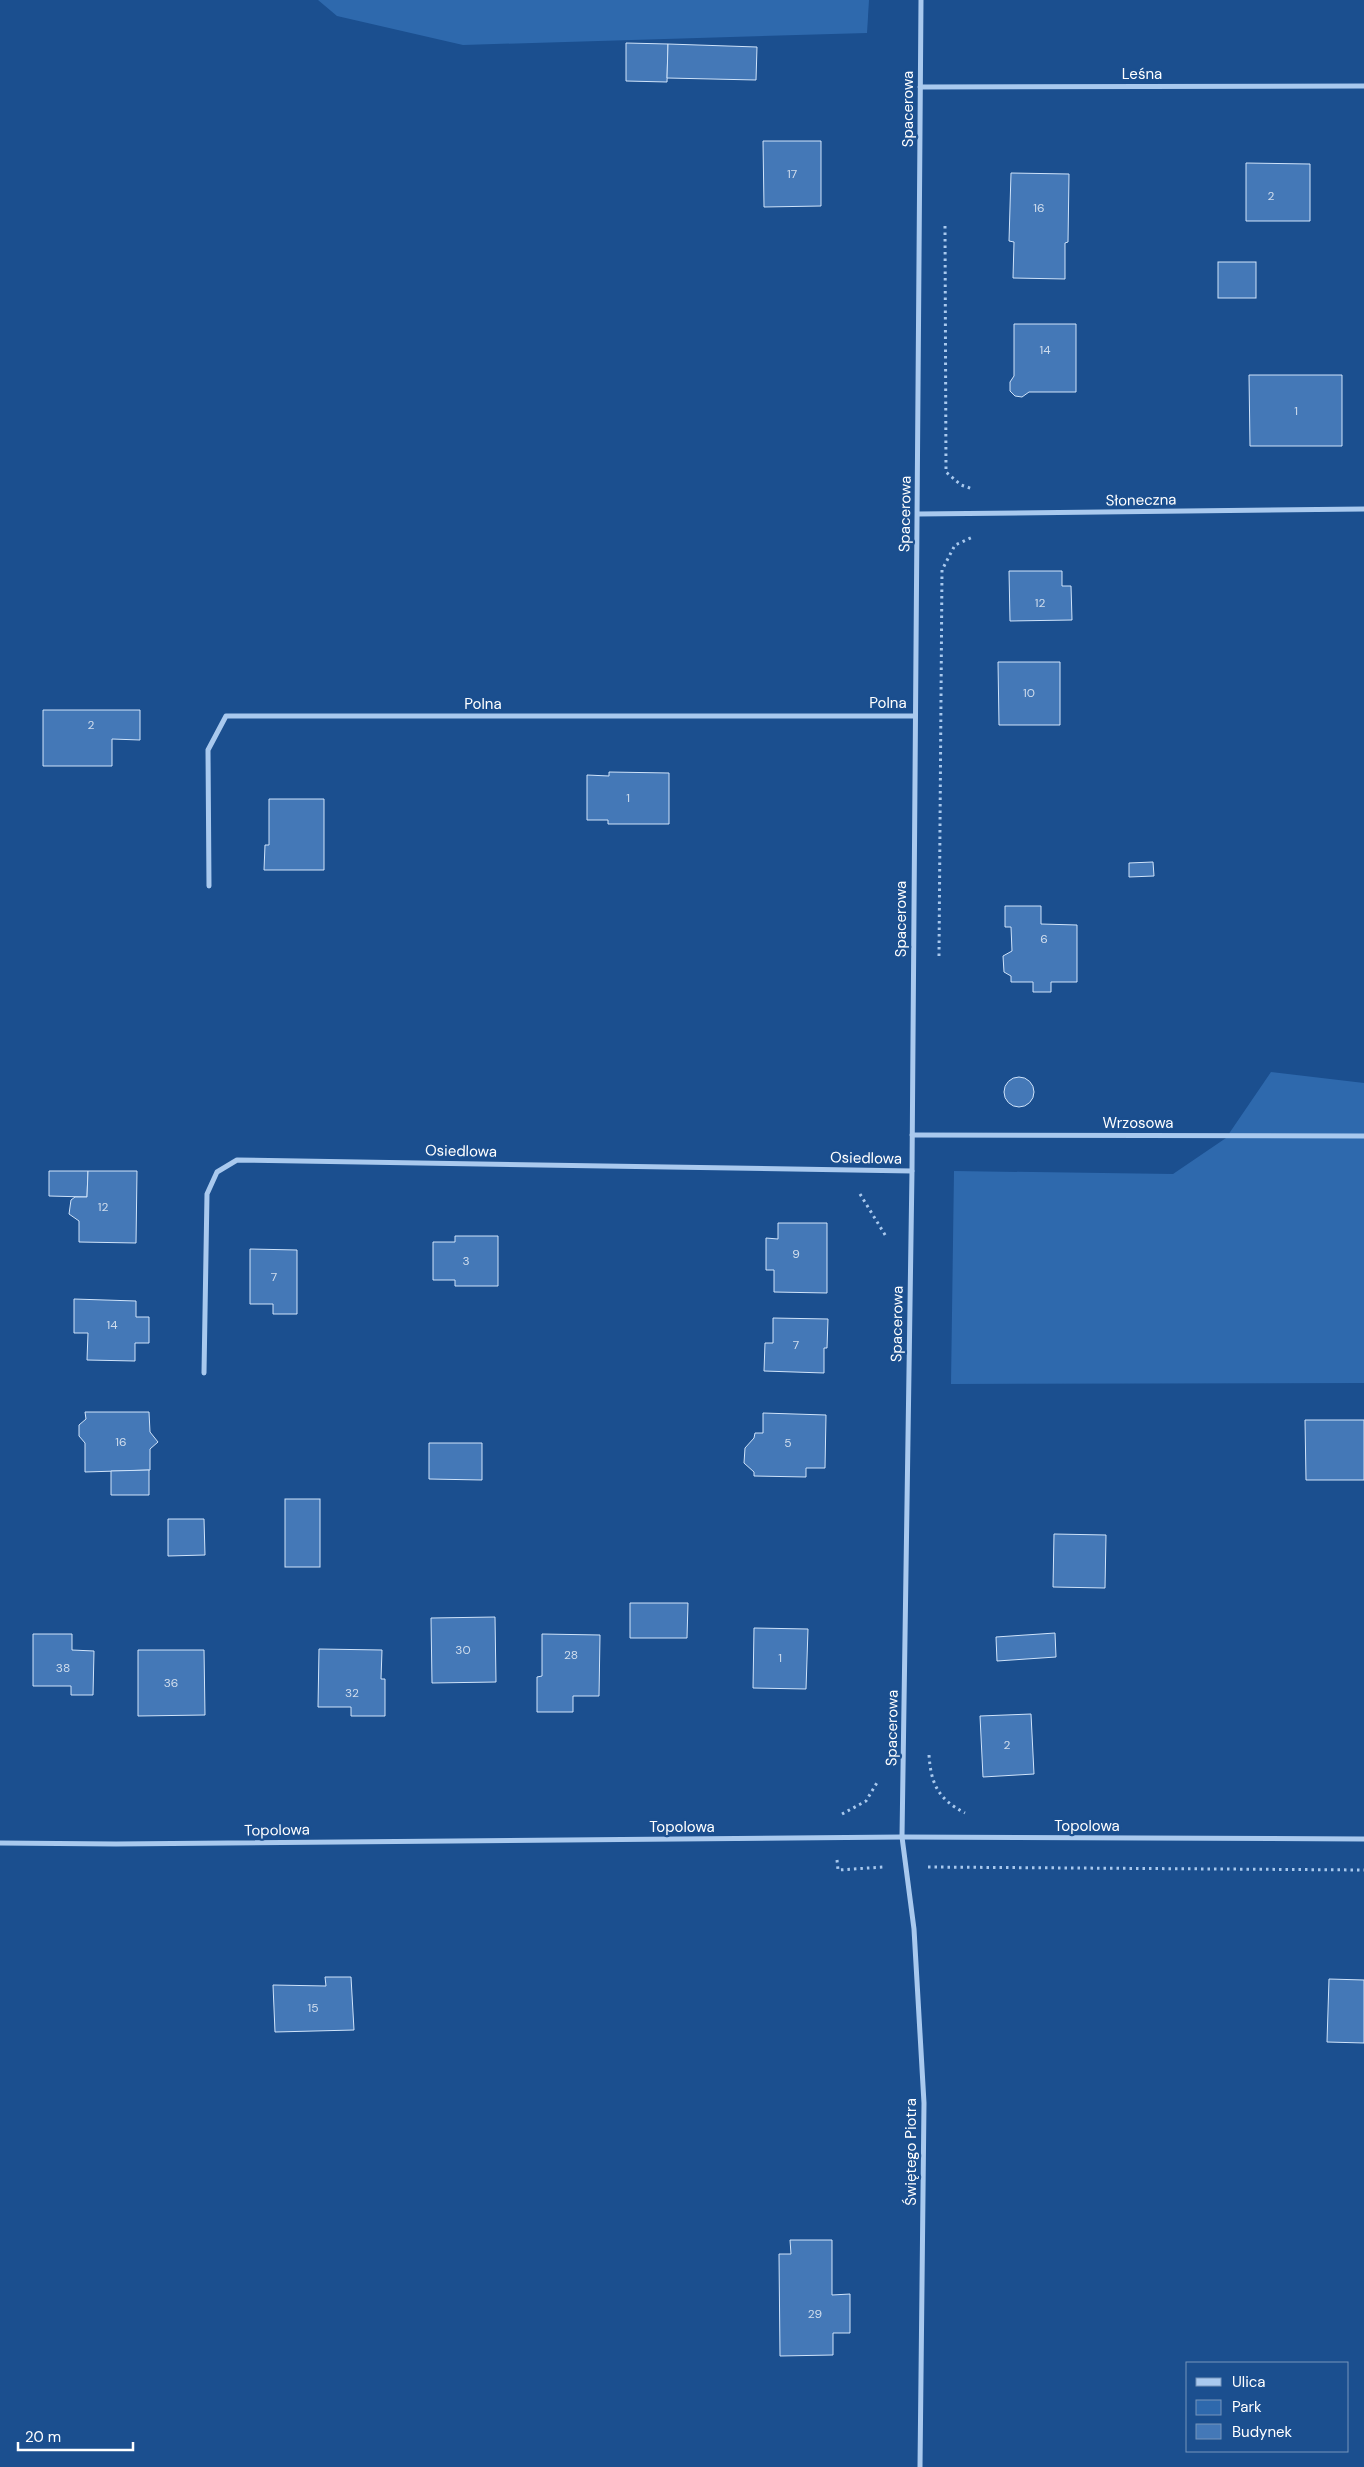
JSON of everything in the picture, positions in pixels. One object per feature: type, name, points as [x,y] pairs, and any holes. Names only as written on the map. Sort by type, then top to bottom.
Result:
[{"type":"street","name":"Spacerowa","points":[[902,1837],[912,1171],[914,716],[918,514],[920,0]]},
{"type":"street","name":"Leśna","points":[[920,87],[1364,86]]},
{"type":"street","name":"Słoneczna","points":[[918,514],[1364,509]]},
{"type":"street","name":"Polna","points":[[209,886],[208,750],[226,716],[914,716]]},
{"type":"street","name":"Wrzosowa","points":[[912,1135],[1364,1136]]},
{"type":"street","name":"Osiedlowa","points":[[204,1373],[207,1194],[216,1172],[237,1160],[912,1171]]},
{"type":"street","name":"Topolowa","points":[[0,1843],[116,1844],[902,1837],[1364,1839]]},
{"type":"street","name":"Świętego Piotra","points":[[902,1837],[914,1929],[924,2103],[920,2467]]},
{"type":"path","points":[[945,225],[946,472],[961,485],[976,490]]},
{"type":"path","points":[[939,965],[942,570],[955,545],[974,537]]},
{"type":"path","points":[[846,1170],[889,1242]]},
{"type":"path","points":[[929,1747],[934,1787],[953,1807],[970,1815]]},
{"type":"path","points":[[879,1772],[878,1781],[866,1800],[835,1817],[838,1870],[906,1866],[1364,1870]]},
{"type":"green space","points":[[318,0],[869,0],[867,33],[463,45],[337,16]]},
{"type":"green space","points":[[1271,1072],[1364,1083],[1364,1383],[951,1384],[954,1171],[1173,1174],[1226,1138]]},
{"type":"building","points":[[626,43],[668,44],[667,82],[626,81]]},
{"type":"building","points":[[668,44],[757,47],[756,80],[667,78]]},
{"type":"building","points":[[763,141],[821,141],[821,206],[764,207]]},
{"type":"building","points":[[1246,163],[1310,164],[1310,221],[1246,221]]},
{"type":"building","points":[[1011,173],[1069,174],[1068,242],[1065,243],[1065,279],[1013,278],[1014,242],[1009,241]]},
{"type":"building","points":[[1218,262],[1256,262],[1256,298],[1218,298]]},
{"type":"building","points":[[1014,324],[1076,324],[1076,392],[1029,392],[1022,397],[1015,396],[1010,391],[1010,382],[1014,376]]},
{"type":"building","points":[[1249,375],[1342,375],[1342,446],[1250,446]]},
{"type":"building","points":[[1009,571],[1062,571],[1062,586],[1071,586],[1072,620],[1010,621]]},
{"type":"building","points":[[998,662],[1060,662],[1060,725],[999,725]]},
{"type":"building","points":[[43,710],[140,710],[140,740],[112,739],[112,766],[43,766]]},
{"type":"building","points":[[609,772],[669,773],[669,824],[608,824],[608,820],[587,820],[587,775],[609,776]]},
{"type":"building","points":[[269,799],[324,799],[324,870],[264,870],[265,845],[269,845]]},
{"type":"building","points":[[1153,862],[1154,876],[1129,877],[1129,863]]},
{"type":"building","points":[[1005,906],[1041,906],[1041,924],[1077,925],[1077,982],[1051,982],[1051,992],[1033,992],[1033,982],[1011,982],[1011,976],[1004,972],[1003,956],[1012,951],[1011,927],[1005,927]]},
{"type":"building","points":[[1019,1077],[1030,1081],[1034,1092],[1030,1103],[1019,1107],[1008,1103],[1004,1092],[1008,1081]]},
{"type":"building","points":[[49,1171],[88,1171],[87,1197],[49,1196]]},
{"type":"building","points":[[88,1171],[137,1171],[136,1243],[79,1242],[79,1221],[69,1214],[71,1200],[75,1197],[87,1197]]},
{"type":"building","points":[[778,1223],[827,1223],[827,1293],[774,1292],[774,1270],[766,1270],[766,1238],[778,1239]]},
{"type":"building","points":[[455,1236],[498,1236],[498,1286],[455,1286],[455,1280],[433,1280],[433,1242],[455,1242]]},
{"type":"building","points":[[250,1249],[297,1250],[297,1314],[273,1314],[273,1304],[250,1304]]},
{"type":"building","points":[[74,1299],[136,1301],[136,1317],[149,1317],[149,1343],[135,1343],[135,1361],[87,1360],[88,1333],[74,1333]]},
{"type":"building","points":[[773,1318],[828,1319],[827,1348],[824,1348],[824,1373],[764,1371],[765,1343],[773,1343]]},
{"type":"building","points":[[85,1412],[149,1412],[150,1432],[158,1442],[150,1449],[150,1470],[85,1472],[85,1443],[79,1436],[79,1425],[86,1419]]},
{"type":"building","points":[[763,1413],[826,1415],[825,1468],[806,1468],[806,1477],[754,1476],[754,1472],[744,1463],[745,1448],[754,1438],[755,1433],[763,1433]]},
{"type":"building","points":[[1305,1420],[1364,1420],[1364,1480],[1306,1480]]},
{"type":"building","points":[[429,1443],[482,1443],[482,1480],[429,1479]]},
{"type":"building","points":[[149,1470],[149,1495],[111,1495],[111,1471]]},
{"type":"building","points":[[285,1499],[320,1499],[320,1567],[285,1567]]},
{"type":"building","points":[[168,1519],[204,1519],[205,1555],[168,1556]]},
{"type":"building","points":[[1054,1534],[1106,1535],[1105,1588],[1053,1587]]},
{"type":"building","points":[[630,1603],[688,1603],[687,1638],[630,1638]]},
{"type":"building","points":[[495,1617],[496,1682],[432,1683],[431,1618]]},
{"type":"building","points":[[754,1628],[808,1629],[806,1689],[753,1688]]},
{"type":"building","points":[[1055,1633],[1056,1657],[997,1661],[996,1637]]},
{"type":"building","points":[[33,1634],[72,1634],[72,1650],[94,1651],[93,1695],[71,1695],[71,1686],[33,1686]]},
{"type":"building","points":[[542,1634],[600,1635],[599,1696],[573,1696],[573,1712],[537,1712],[537,1677],[542,1676]]},
{"type":"building","points":[[319,1649],[382,1650],[381,1679],[385,1679],[385,1716],[351,1716],[351,1707],[318,1707]]},
{"type":"building","points":[[138,1650],[204,1650],[205,1715],[138,1716]]},
{"type":"building","points":[[1031,1714],[1034,1774],[983,1777],[980,1716]]},
{"type":"building","points":[[325,1977],[351,1977],[354,2030],[275,2032],[273,1985],[326,1986]]},
{"type":"building","points":[[1329,1979],[1364,1980],[1364,2043],[1327,2042]]},
{"type":"building","points":[[790,2240],[832,2240],[832,2295],[850,2294],[850,2333],[833,2333],[833,2355],[780,2356],[779,2254],[791,2254]]}]
